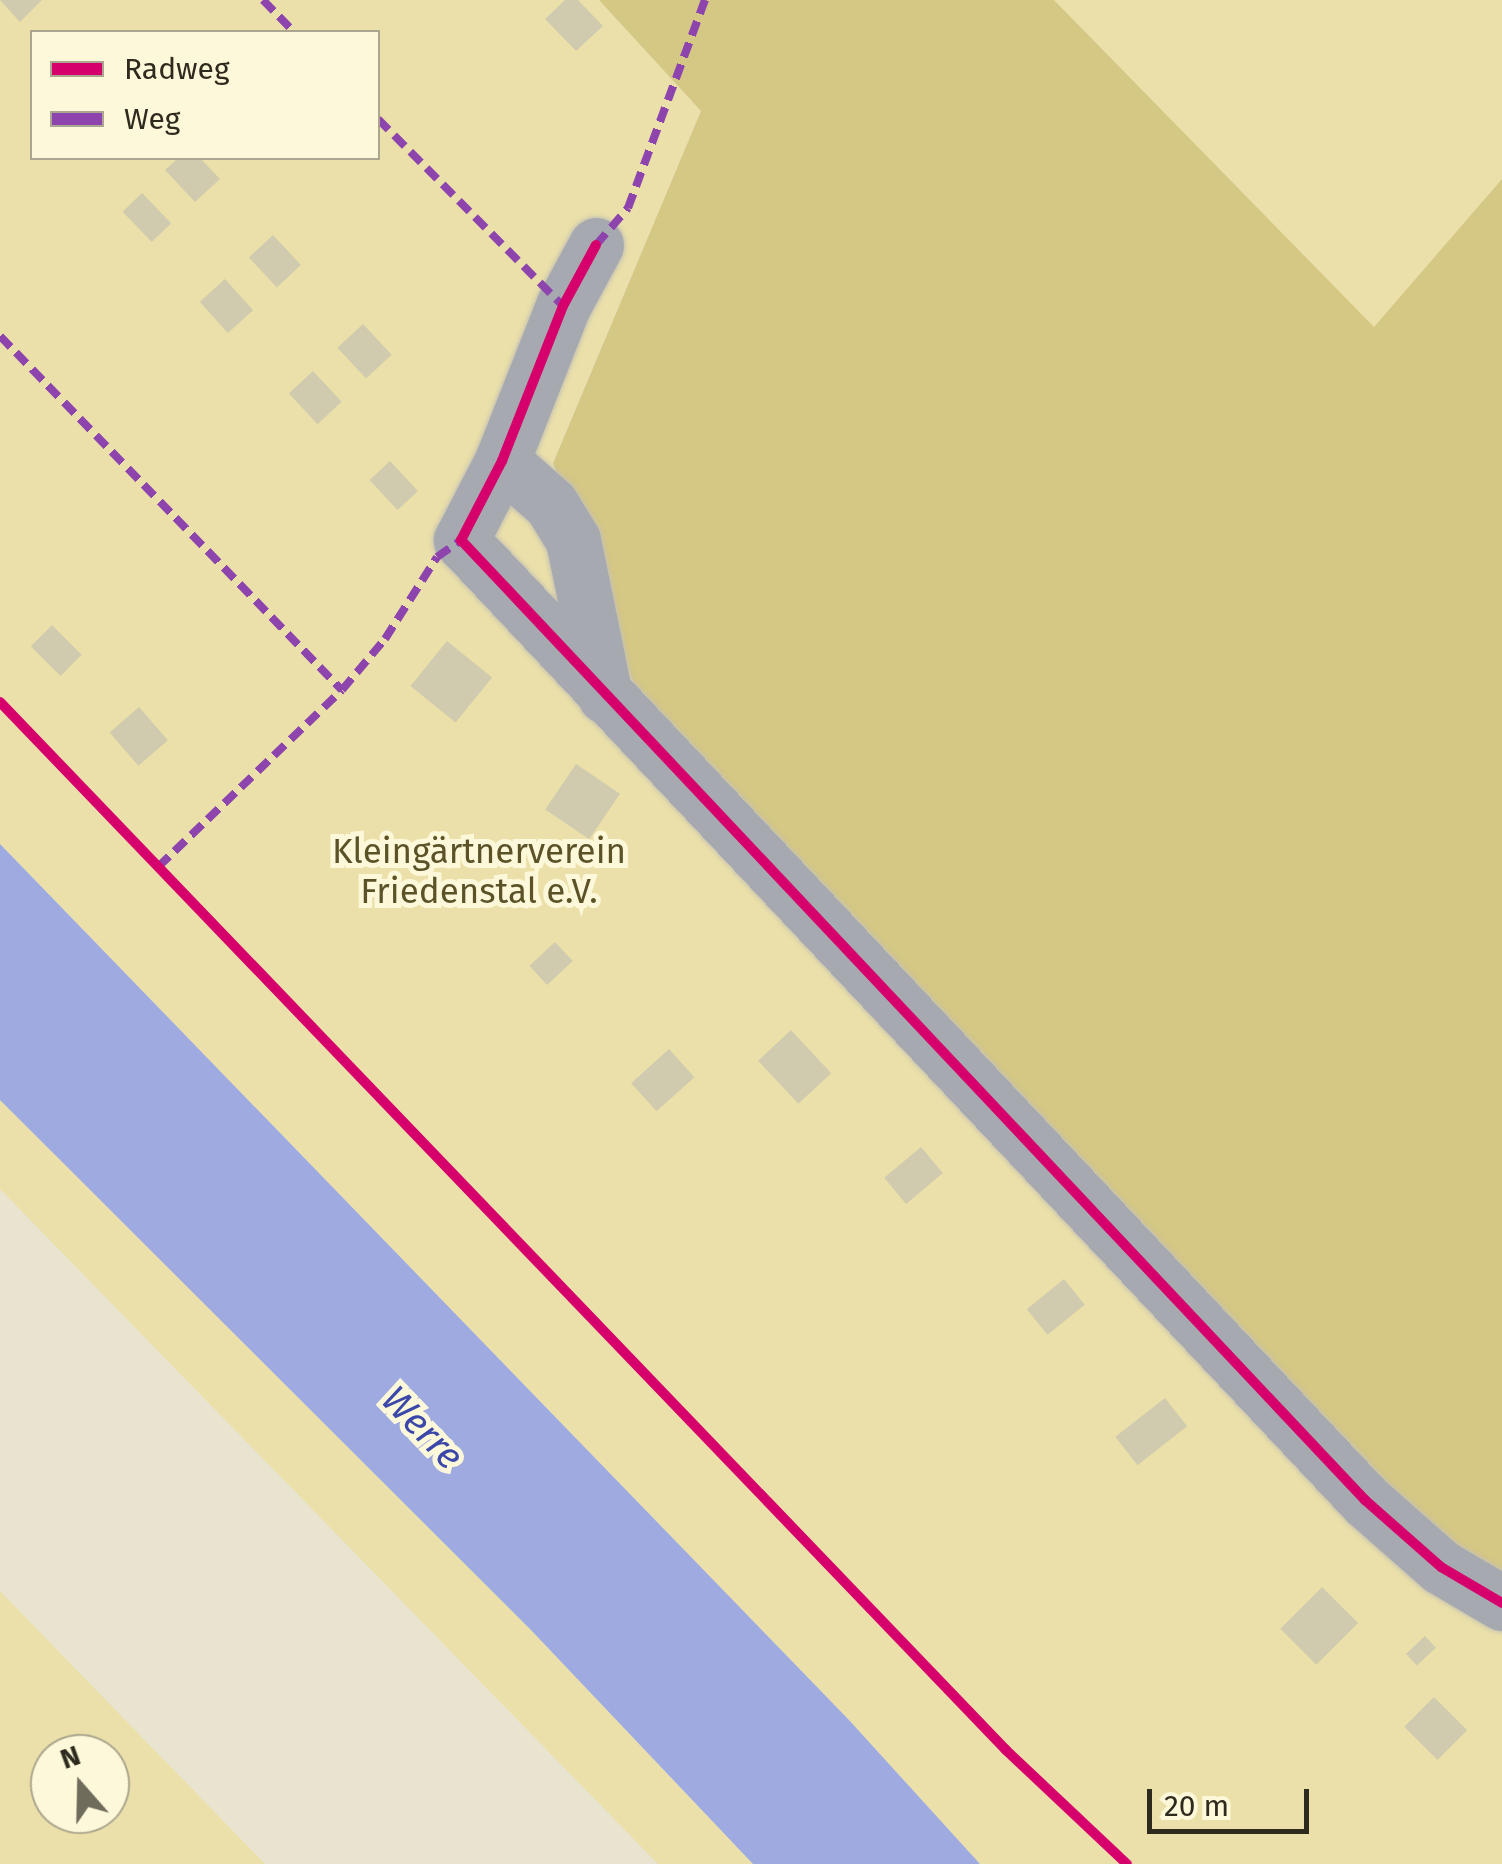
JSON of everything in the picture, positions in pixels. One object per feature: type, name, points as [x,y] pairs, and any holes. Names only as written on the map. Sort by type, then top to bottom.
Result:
[{"type":"street","points":[[596,245],[563,306],[502,461],[461,540],[606,700],[1365,1500],[1441,1567],[1502,1603]]},
{"type":"street","points":[[502,461],[551,504],[573,540],[606,700]]},
{"type":"green space","name":"Kleingärtnerverein Friedenstal e.V.","points":[[0,0],[599,0],[701,111],[553,462],[1502,1581],[1502,1864],[980,1864],[849,1720],[0,844]]},
{"type":"green space","points":[[1054,0],[1502,0],[1502,179],[1374,328]]},
{"type":"green space","points":[[0,1100],[530,1629],[753,1864],[658,1864],[0,1189]]},
{"type":"green space","points":[[0,1591],[265,1864],[0,1864]]},
{"type":"shaded area","points":[[599,0],[1054,0],[1374,327],[1502,179],[1502,1581],[1384,1489],[639,698],[553,463],[701,111]]},
{"type":"water","name":"Werre","points":[[0,844],[849,1720],[980,1864],[753,1864],[530,1629],[0,1100]]},
{"type":"building","points":[[0,0],[42,0],[20,22]]},
{"type":"building","points":[[565,0],[578,0],[603,26],[576,51],[545,19]]},
{"type":"building","points":[[176,160],[202,160],[220,179],[195,202],[165,170]]},
{"type":"building","points":[[142,193],[171,223],[152,242],[123,212]]},
{"type":"building","points":[[273,235],[301,265],[277,287],[249,258]]},
{"type":"building","points":[[225,279],[253,310],[228,333],[200,302]]},
{"type":"building","points":[[363,324],[392,355],[366,379],[337,348]]},
{"type":"building","points":[[313,371],[342,402],[318,424],[289,394]]},
{"type":"building","points":[[390,461],[418,491],[397,510],[370,480]]},
{"type":"building","points":[[52,625],[82,655],[60,676],[31,646]]},
{"type":"building","points":[[447,641],[492,678],[456,723],[410,686]]},
{"type":"building","points":[[139,707],[168,740],[138,766],[110,733]]},
{"type":"building","points":[[576,764],[620,794],[589,839],[545,810]]},
{"type":"building","points":[[555,942],[573,961],[547,985],[529,966]]},
{"type":"building","points":[[791,1030],[831,1073],[798,1104],[758,1061]]},
{"type":"building","points":[[669,1049],[694,1077],[657,1111],[631,1083]]},
{"type":"building","points":[[921,1147],[943,1173],[906,1204],[884,1178]]},
{"type":"building","points":[[1064,1279],[1085,1305],[1047,1335],[1027,1309]]},
{"type":"building","points":[[1165,1398],[1187,1426],[1138,1465],[1115,1437]]},
{"type":"building","points":[[1322,1587],[1358,1623],[1316,1665],[1280,1629]]},
{"type":"building","points":[[1425,1636],[1436,1648],[1417,1665],[1406,1654]]},
{"type":"building","points":[[1434,1697],[1467,1730],[1438,1760],[1404,1727]]},
{"type":"marked path","points":[[263,0],[292,30]]},
{"type":"marked path","points":[[596,245],[628,208],[705,0]]},
{"type":"marked path","points":[[380,121],[563,306]]},
{"type":"marked path","points":[[0,336],[342,690]]},
{"type":"marked path","points":[[158,867],[342,690],[385,639],[437,557],[461,540]]},
{"type":"cycle path","points":[[596,245],[563,306],[502,461],[461,540],[1365,1500],[1441,1567],[1502,1603]]},
{"type":"cycle path","points":[[0,702],[1006,1750],[1127,1864]]}]
